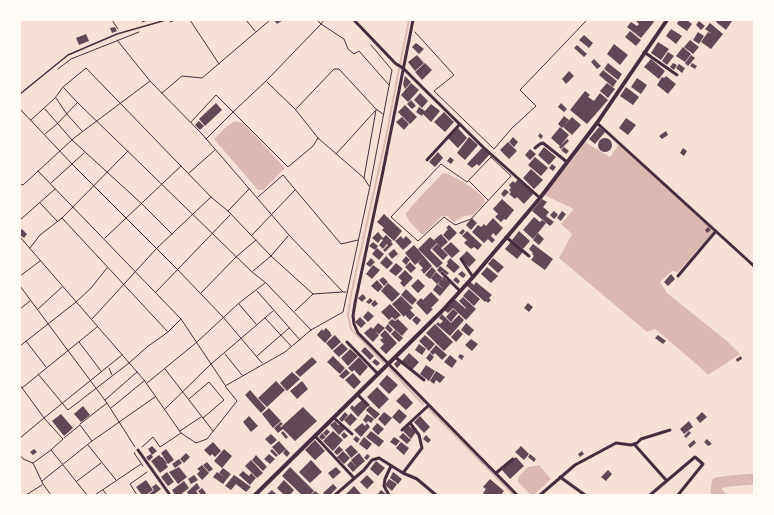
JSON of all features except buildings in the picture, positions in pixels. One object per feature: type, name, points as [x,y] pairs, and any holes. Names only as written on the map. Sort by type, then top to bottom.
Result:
[{"type":"street","points":[[354,20],[395,63],[404,69],[484,148],[540,198]]},
{"type":"street","points":[[413,20],[354,311],[354,324],[358,333],[517,495]]},
{"type":"street","points":[[256,495],[442,311],[506,238],[540,198],[597,123],[667,20]]},
{"type":"street","points":[[644,52],[678,75]]},
{"type":"street","points":[[597,123],[754,266]]},
{"type":"street","points":[[427,160],[460,124]]},
{"type":"street","points":[[535,148],[539,144],[543,143],[567,162]]},
{"type":"street","points":[[678,276],[716,231]]},
{"type":"street","points":[[506,238],[529,256]]},
{"type":"street","points":[[461,259],[473,276]]},
{"type":"street","points":[[442,273],[460,291]]},
{"type":"street","points":[[347,342],[378,374]]},
{"type":"street","points":[[395,357],[424,380]]},
{"type":"street","points":[[358,394],[368,405]]},
{"type":"street","points":[[402,430],[429,404]]},
{"type":"street","points":[[334,418],[352,434]]},
{"type":"street","points":[[403,473],[422,448],[419,435],[410,423]]},
{"type":"street","points":[[540,495],[575,465],[616,443],[634,444],[641,439],[670,430]]},
{"type":"street","points":[[315,436],[354,478]]},
{"type":"street","points":[[634,444],[666,480]]},
{"type":"street","points":[[138,450],[170,495]]},
{"type":"street","points":[[650,495],[695,457],[703,464],[678,495]]},
{"type":"street","points":[[335,495],[364,470],[375,458],[381,458],[403,473],[417,479],[436,495]]},
{"type":"street","points":[[496,473],[513,459]]},
{"type":"street","points":[[389,495],[384,486],[385,479],[391,466]]},
{"type":"street","points":[[560,477],[585,495]]},
{"type":"street","points":[[338,492],[342,495]]},
{"type":"lane","points":[[20,94],[68,55],[117,34],[166,20]]},
{"type":"path","points":[[112,20],[120,31]]},
{"type":"path","points":[[168,22],[175,20]]},
{"type":"path","points":[[190,20],[219,64]]},
{"type":"path","points":[[246,20],[255,32]]},
{"type":"path","points":[[161,93],[182,76],[202,78],[270,20]]},
{"type":"path","points":[[317,20],[344,39],[348,49],[354,54],[359,52],[389,85]]},
{"type":"path","points":[[206,139],[266,82],[324,20]]},
{"type":"path","points":[[415,32],[454,75],[434,91],[494,150],[512,128],[536,106],[520,90],[587,20]]},
{"type":"path","points":[[56,71],[71,59],[139,32]]},
{"type":"path","points":[[117,40],[150,81],[206,139],[258,197],[289,235],[343,292]]},
{"type":"path","points":[[225,386],[292,346],[311,330],[343,312],[370,186],[392,70],[368,42]]},
{"type":"path","points":[[31,120],[44,109],[64,87],[86,68],[211,197],[228,211],[230,215],[252,235],[271,256],[313,294]]},
{"type":"path","points":[[295,110],[334,69],[339,69],[376,109],[384,115]]},
{"type":"path","points":[[20,184],[23,185],[82,131],[150,81]]},
{"type":"path","points":[[266,82],[295,110],[318,138],[364,178],[370,186]]},
{"type":"path","points":[[64,87],[77,102],[193,213],[252,272],[266,283],[311,330]]},
{"type":"path","points":[[190,122],[216,95],[288,167],[313,146],[318,138]]},
{"type":"path","points":[[55,98],[82,131]]},
{"type":"path","points":[[45,135],[77,102]]},
{"type":"path","points":[[20,109],[72,164],[157,248],[223,317],[263,364]]},
{"type":"path","points":[[44,109],[72,140],[108,172],[172,234]]},
{"type":"path","points":[[336,154],[376,109]]},
{"type":"path","points":[[364,178],[376,109]]},
{"type":"path","points":[[189,173],[215,149]]},
{"type":"path","points":[[30,249],[40,235],[62,218],[128,151]]},
{"type":"path","points":[[51,184],[85,152]]},
{"type":"path","points":[[469,181],[490,157],[511,176],[489,200],[470,219],[455,225],[444,217],[418,241],[392,217],[441,164],[468,182],[469,181],[489,200]]},
{"type":"path","points":[[104,239],[181,166]]},
{"type":"path","points":[[20,237],[138,372],[181,432],[196,443],[207,439],[237,401],[225,386],[181,319],[38,171]]},
{"type":"path","points":[[258,197],[283,175],[341,244],[358,240]]},
{"type":"path","points":[[20,220],[55,188]]},
{"type":"path","points":[[228,211],[250,188]]},
{"type":"path","points":[[252,235],[295,190]]},
{"type":"path","points":[[91,319],[157,248],[211,197]]},
{"type":"path","points":[[40,202],[58,221]]},
{"type":"path","points":[[156,292],[230,215]]},
{"type":"path","points":[[62,218],[168,332]]},
{"type":"path","points":[[252,272],[271,256],[289,235]]},
{"type":"path","points":[[200,294],[237,256],[256,240]]},
{"type":"path","points":[[20,276],[40,261]]},
{"type":"path","points":[[20,346],[76,302],[108,267]]},
{"type":"path","points":[[147,384],[197,342],[239,303],[266,283]]},
{"type":"path","points":[[20,286],[105,400],[138,450]]},
{"type":"path","points":[[37,309],[62,286]]},
{"type":"path","points":[[256,290],[300,340]]},
{"type":"path","points":[[294,312],[313,294],[348,292]]},
{"type":"path","points":[[20,309],[31,300]]},
{"type":"path","points":[[239,303],[257,324]]},
{"type":"path","points":[[164,410],[211,364],[225,354],[273,311]]},
{"type":"path","points":[[265,318],[292,346]]},
{"type":"path","points":[[38,374],[68,410],[168,332],[181,319]]},
{"type":"path","points":[[22,388],[97,326]]},
{"type":"path","points":[[256,356],[289,328]]},
{"type":"path","points":[[26,341],[46,367]]},
{"type":"path","points":[[78,341],[101,372]]},
{"type":"path","points":[[225,354],[242,376]]},
{"type":"path","points":[[20,438],[122,355]]},
{"type":"path","points":[[108,367],[112,375]]},
{"type":"path","points":[[165,368],[213,431]]},
{"type":"path","points":[[105,400],[138,372]]},
{"type":"path","points":[[111,409],[144,380]]},
{"type":"path","points":[[137,495],[130,484],[148,472],[134,453],[153,437],[160,447],[224,400],[209,382],[188,399]]},
{"type":"path","points":[[20,385],[44,418],[63,439]]},
{"type":"path","points":[[42,481],[87,444],[155,396]]},
{"type":"path","points":[[33,463],[51,450],[107,403]]},
{"type":"path","points":[[80,425],[92,441]]},
{"type":"path","points":[[87,444],[116,481]]},
{"type":"path","points":[[51,450],[86,495]]},
{"type":"path","points":[[20,455],[23,459],[33,463],[43,484],[51,495]]},
{"type":"path","points":[[76,482],[101,462]]},
{"type":"path","points":[[95,495],[141,464]]},
{"type":"path","points":[[26,495],[43,484]]},
{"type":"path","points":[[103,490],[107,495]]},
{"type":"shaded area","points":[[235,121],[243,123],[285,168],[263,190],[258,190],[214,139],[226,127]]},
{"type":"shaded area","points":[[585,142],[610,157],[619,144],[714,231],[678,272],[672,271],[660,282],[667,293],[728,342],[740,354],[708,375],[655,329],[647,332],[559,258],[572,234],[561,224],[574,209],[544,195]]},
{"type":"shaded area","points":[[445,173],[474,189],[484,198],[485,202],[473,215],[464,216],[454,222],[447,216],[442,216],[424,234],[421,234],[410,222],[406,213],[442,174]]},
{"type":"shaded area","points":[[539,465],[551,479],[534,495],[531,495],[518,482],[519,476],[528,467]]},
{"type":"waterway","points":[[400,64],[409,20]]},
{"type":"waterway","points":[[384,363],[351,329],[348,315],[399,69]]},
{"type":"waterway","points":[[389,368],[423,404]]},
{"type":"waterway","points":[[428,408],[514,495]]},
{"type":"waterway","points":[[720,495],[716,492],[717,483],[754,479]]}]
